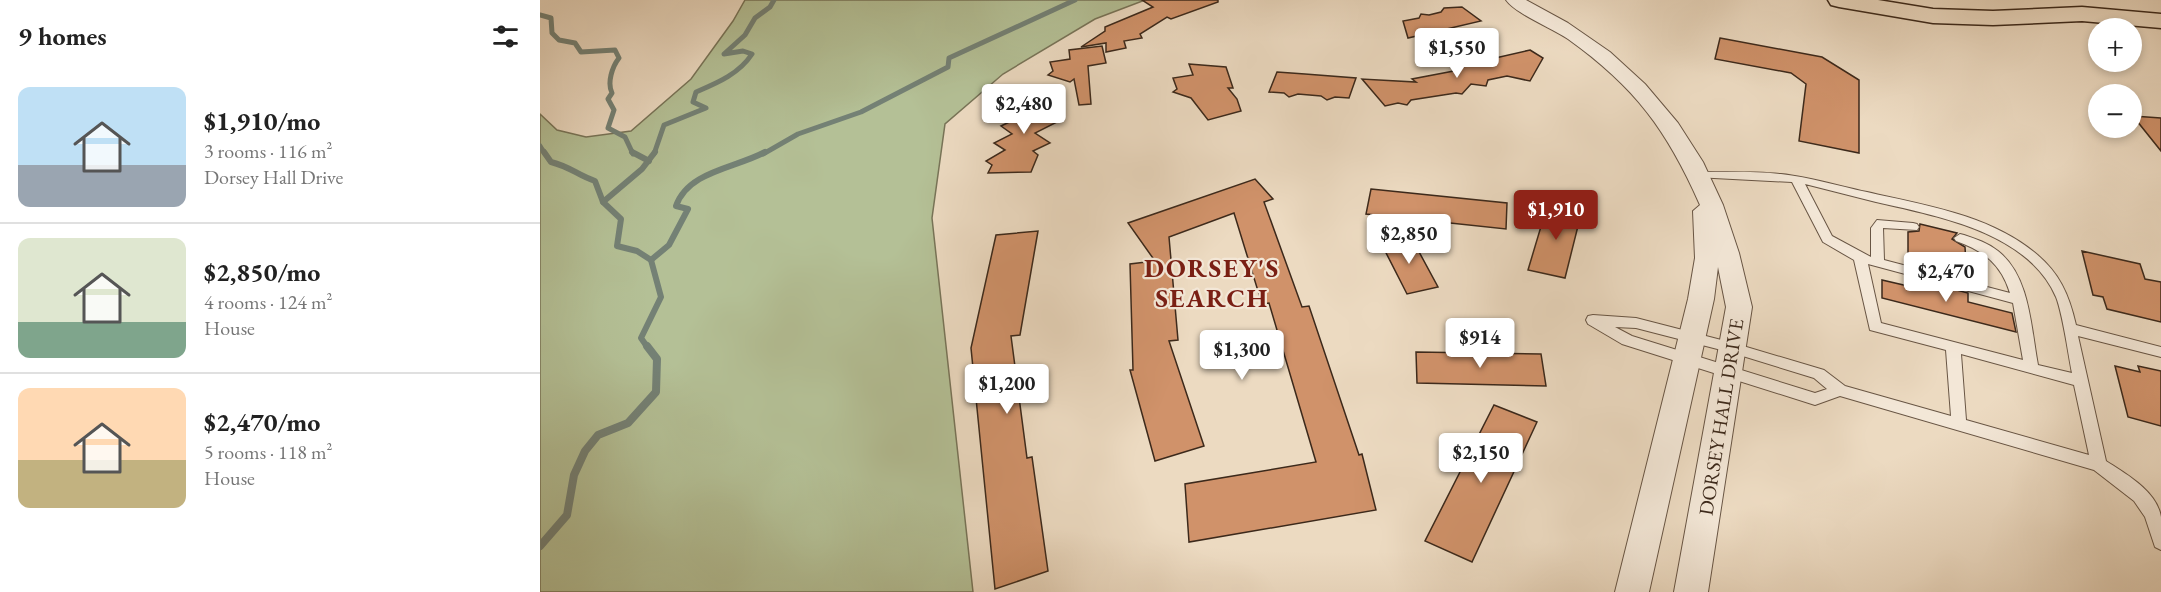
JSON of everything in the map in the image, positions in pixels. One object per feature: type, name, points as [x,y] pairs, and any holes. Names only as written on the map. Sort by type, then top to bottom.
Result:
[{"type":"highway","points":[[1839,0],[1933,16],[1993,18],[2082,14],[2161,21]]},
{"type":"highway","points":[[1911,0],[1958,4],[2023,0]]},
{"type":"street","name":"DORSEY HALL DRIVE","points":[[1514,0],[1559,24],[1594,47],[1627,74],[1673,126],[1699,175],[1731,261],[1739,307],[1691,592]]},
{"type":"street","name":"DORSEY HALL DRIVE","points":[[1632,592],[1690,348],[1707,258],[1706,216],[1699,175]]},
{"type":"lane","points":[[1699,175],[1796,179],[1950,216],[2003,237],[2023,250],[2056,283],[2071,329],[2079,381],[2099,465]]},
{"type":"lane","points":[[1796,179],[1827,239],[1860,258],[2019,300]]},
{"type":"lane","points":[[1878,262],[1877,228],[1881,223],[1913,227]]},
{"type":"lane","points":[[1960,238],[1981,245],[1997,254],[2012,277],[2019,300],[2032,369]]},
{"type":"lane","points":[[1860,258],[1875,326],[2079,381]]},
{"type":"lane","points":[[1840,390],[1815,399],[1731,360],[1690,348],[1636,322],[1593,320],[1627,340],[1690,348],[1731,360],[1819,374],[1840,390],[2099,465],[2126,482],[2142,496],[2156,519],[2161,542]]},
{"type":"lane","points":[[2071,329],[2161,352]]},
{"type":"lane","points":[[1953,347],[1959,424]]},
{"type":"green space","points":[[745,0],[1145,0],[1095,19],[1003,74],[945,124],[932,218],[973,592],[540,592],[540,114],[557,130],[586,137],[631,131],[691,79],[733,21]]},
{"type":"building","points":[[1142,0],[1218,0],[1218,2],[1171,19],[1167,17],[1140,34],[1142,38],[1124,41],[1126,48],[1106,52],[1106,43],[1081,47],[1105,31],[1105,27],[1153,7]]},
{"type":"building","points":[[1462,7],[1481,21],[1408,38],[1403,21],[1419,18],[1421,14],[1441,12],[1444,8]]},
{"type":"building","points":[[1720,38],[1822,57],[1859,80],[1859,153],[1799,141],[1806,84],[1791,73],[1715,59]]},
{"type":"building","points":[[1102,46],[1106,63],[1088,66],[1091,104],[1079,105],[1074,79],[1070,82],[1048,75],[1053,71],[1050,62],[1070,59],[1069,50]]},
{"type":"building","points":[[1530,50],[1543,58],[1530,81],[1507,76],[1488,80],[1486,86],[1471,84],[1462,94],[1411,100],[1407,105],[1398,103],[1385,106],[1362,79],[1416,82],[1412,79],[1459,70],[1456,67]]},
{"type":"building","points":[[1189,64],[1226,67],[1233,88],[1228,88],[1237,99],[1241,111],[1208,120],[1191,98],[1173,92],[1177,89],[1173,78],[1193,75]]},
{"type":"building","points":[[1277,72],[1356,78],[1349,98],[1335,97],[1327,100],[1321,96],[1298,94],[1289,97],[1284,93],[1269,92]]},
{"type":"building","points":[[1060,96],[1053,112],[1046,116],[1057,122],[1035,133],[1050,143],[1033,151],[1038,155],[1031,172],[988,173],[992,165],[986,161],[1005,150],[994,143],[1012,134],[1001,126],[1020,117],[1014,112],[1020,97]]},
{"type":"building","points":[[2142,117],[2161,118],[2161,151],[2142,127]]},
{"type":"building","points":[[1255,179],[1273,199],[1264,202],[1302,307],[1309,306],[1359,455],[1362,454],[1376,510],[1189,542],[1185,484],[1316,462],[1269,303],[1262,304],[1234,213],[1169,237],[1178,340],[1169,341],[1204,446],[1155,461],[1130,370],[1133,370],[1130,264],[1155,261],[1128,223]]},
{"type":"building","points":[[1371,189],[1507,203],[1506,229],[1366,214]]},
{"type":"building","points":[[1548,203],[1582,210],[1565,278],[1528,270]]},
{"type":"building","points":[[1920,224],[1957,233],[1952,239],[1965,247],[1967,279],[1908,264],[1908,232],[1919,231]]},
{"type":"building","points":[[1038,231],[1020,335],[1011,336],[1027,458],[1032,457],[1048,571],[995,589],[971,348],[996,235]]},
{"type":"building","points":[[1411,237],[1438,287],[1407,294],[1381,243]]},
{"type":"building","points":[[2082,251],[2140,264],[2145,279],[2161,282],[2161,322],[2107,309],[2103,297],[2093,295]]},
{"type":"building","points":[[1908,277],[1968,293],[1968,302],[2012,313],[2016,332],[1882,298],[1882,280],[1908,286]]},
{"type":"building","points":[[1416,352],[1541,354],[1546,386],[1417,383]]},
{"type":"building","points":[[2115,366],[2140,372],[2138,366],[2161,371],[2161,426],[2128,417]]},
{"type":"building","points":[[1494,405],[1537,422],[1472,562],[1425,541]]},
{"type":"waterway","points":[[654,153],[664,125],[706,108],[693,102],[696,92],[727,77],[747,61],[752,54],[743,51],[724,54],[745,35],[755,18],[770,7],[774,0]]},
{"type":"waterway","points":[[763,154],[798,134],[861,112],[948,67],[949,58],[1075,0]]},
{"type":"waterway","points":[[540,15],[551,18],[552,33],[559,40],[575,43],[581,52],[615,50],[619,58],[612,70],[610,80],[612,93],[608,99],[614,110],[608,128],[625,137],[632,152]]},
{"type":"waterway","points":[[540,146],[545,154]]},
{"type":"waterway","points":[[544,152],[551,162],[595,181],[603,202]]},
{"type":"waterway","points":[[632,152],[648,161]]},
{"type":"waterway","points":[[651,260],[669,245],[688,209],[676,206],[682,194],[691,185],[714,172],[765,152]]},
{"type":"waterway","points":[[648,161],[654,153]]},
{"type":"waterway","points":[[603,202],[642,169],[648,161]]},
{"type":"waterway","points":[[603,202],[621,219],[617,246],[637,251],[651,260]]},
{"type":"waterway","points":[[648,348],[641,338],[661,297],[651,260]]},
{"type":"waterway","points":[[540,546],[567,515],[574,475],[585,451],[598,435],[628,423],[656,392],[657,359],[647,346]]},
{"type":"district","name":"DORSEY'S SEARCH","points":[[1212,283]]}]
